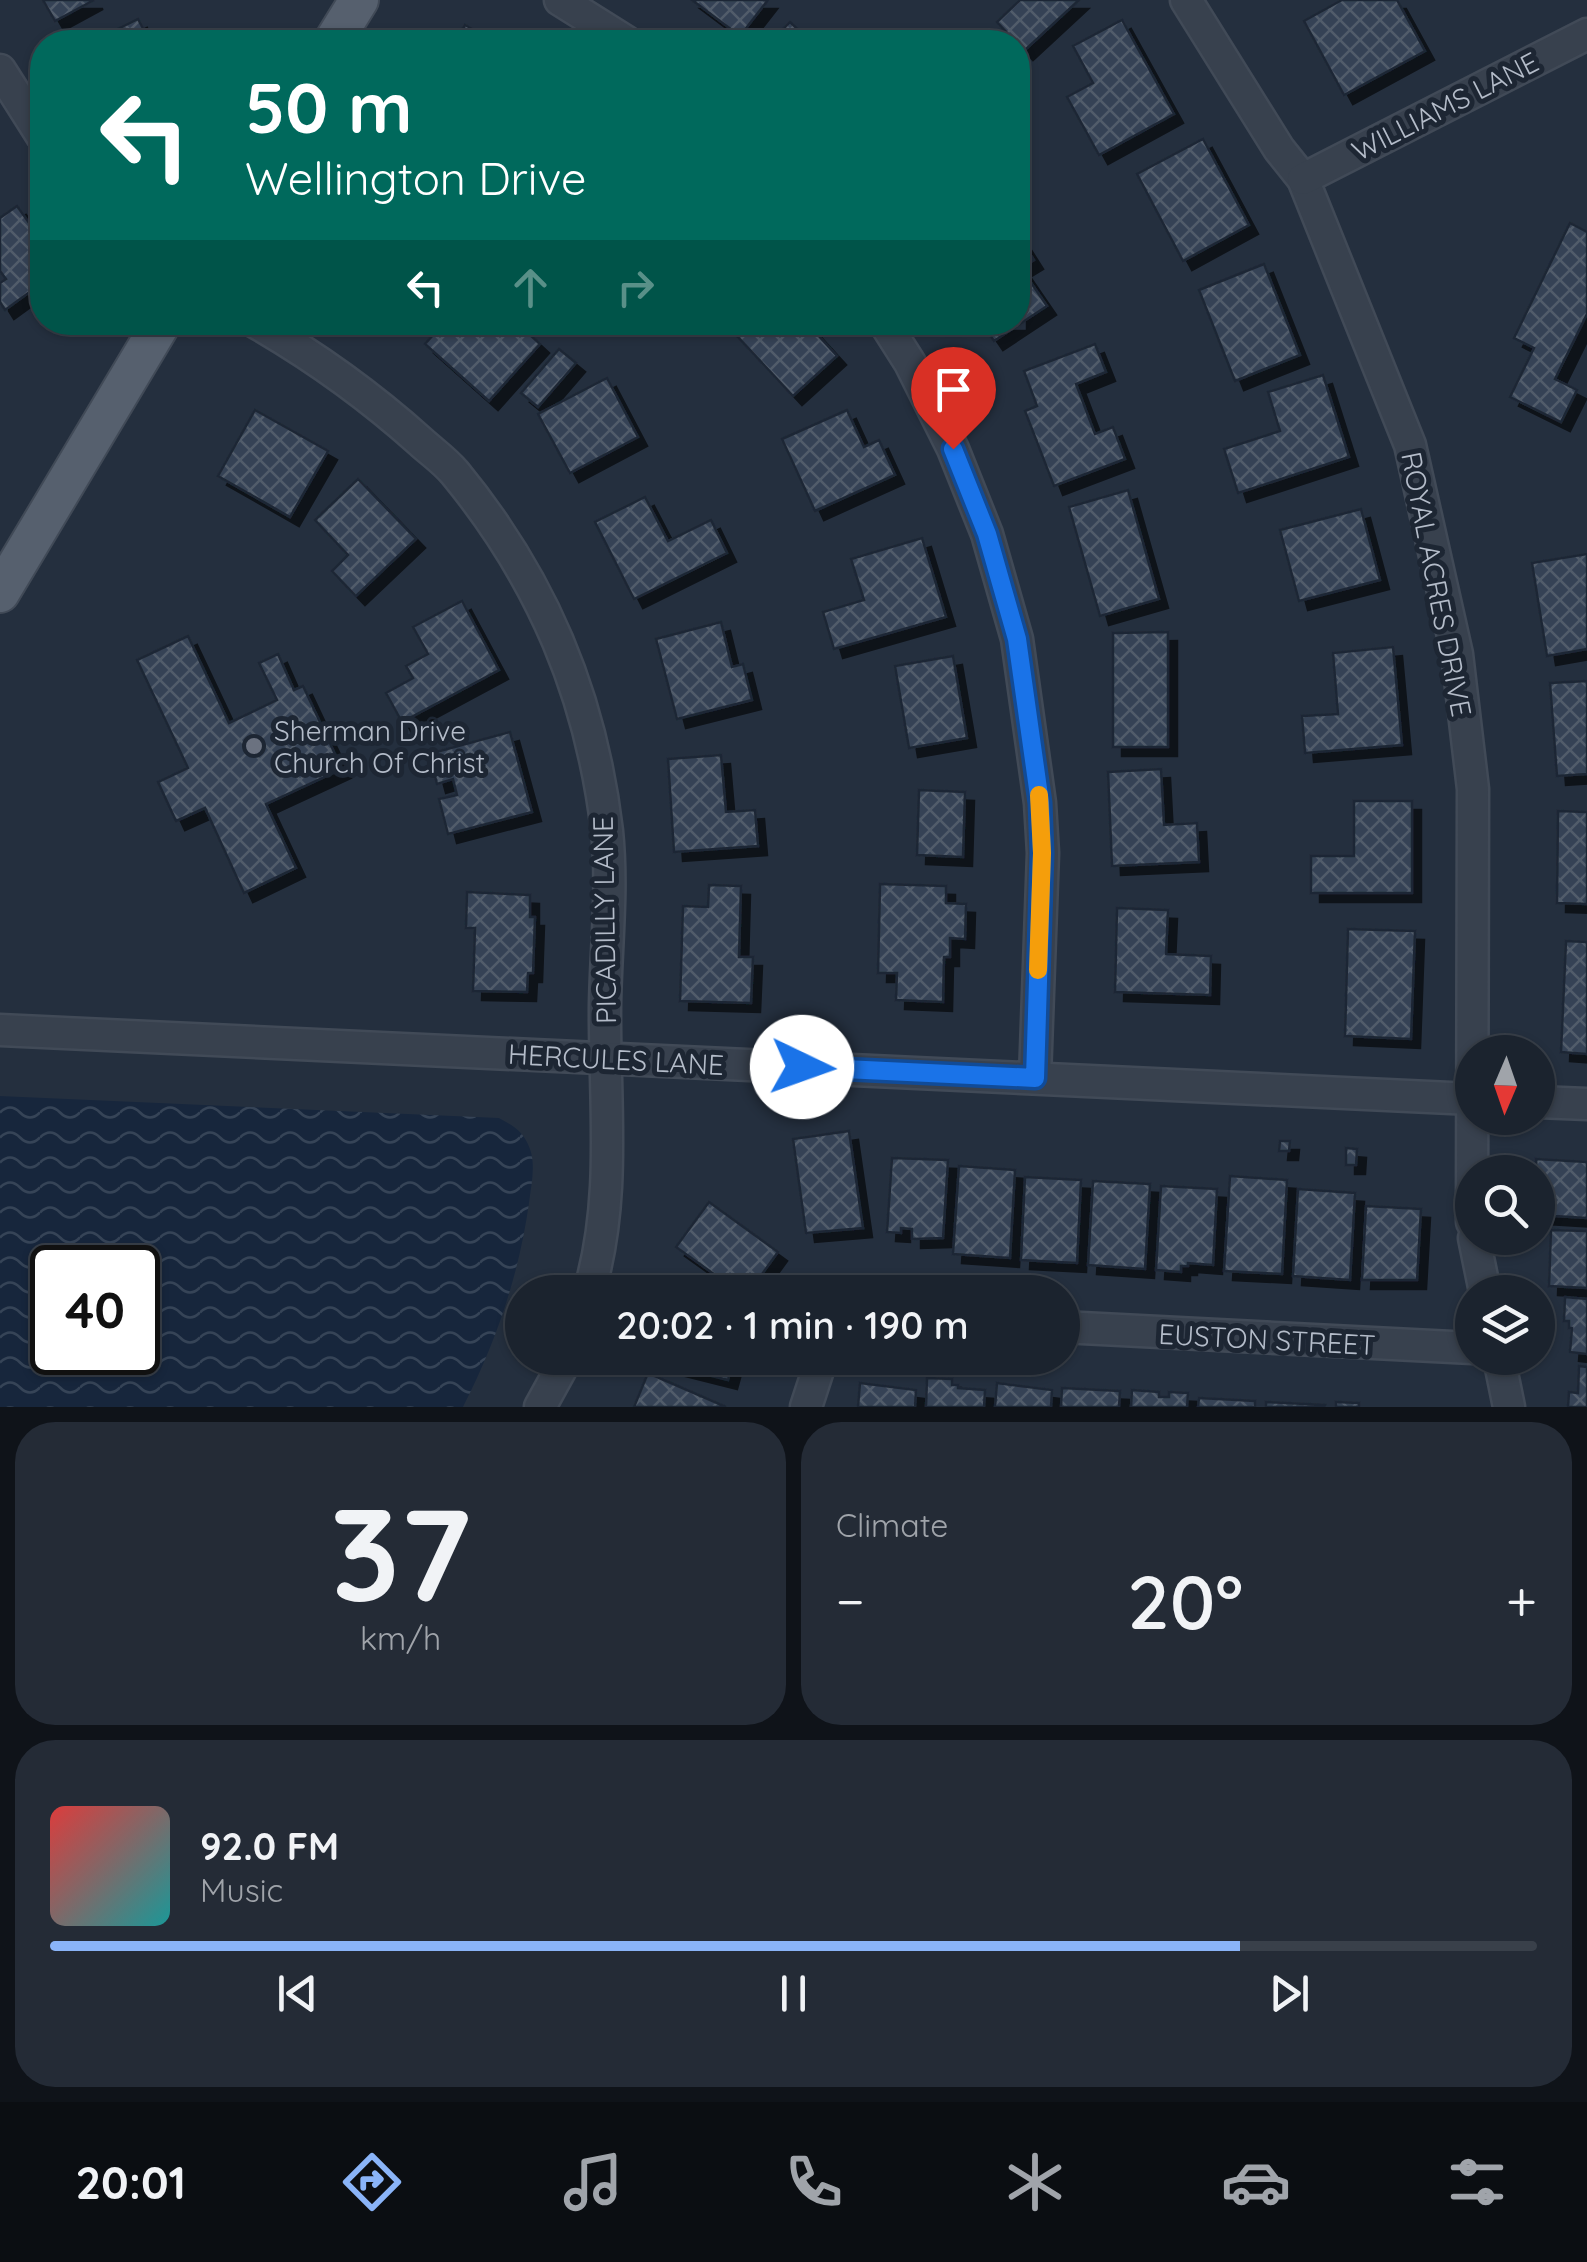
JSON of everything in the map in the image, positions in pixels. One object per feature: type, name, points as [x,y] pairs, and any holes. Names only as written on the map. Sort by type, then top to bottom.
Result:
[{"type":"main road","points":[[340,30],[358,0]]},
{"type":"main road","points":[[0,593],[154,335]]},
{"type":"street","points":[[560,0],[609,30]]},
{"type":"street","name":"ROYAL ACRES DRIVE","points":[[1186,0],[1279,149],[1303,179],[1410,445],[1457,654],[1473,788],[1472,1035]]},
{"type":"street","name":"WILLIAMS LANE","points":[[1303,179],[1587,34]]},
{"type":"street","points":[[0,70],[30,117]]},
{"type":"street","name":"PICADILLY LANE","points":[[274,335],[385,409],[454,470],[528,578],[560,643],[586,713],[597,762],[610,872],[605,1008],[607,1187],[592,1275]]},
{"type":"street","points":[[892,335],[953,449],[987,534],[1017,639],[1040,803],[1035,1078]]},
{"type":"street","name":"HERCULES LANE","points":[[0,1030],[1455,1098]]},
{"type":"street","points":[[1555,1103],[1587,1104]]},
{"type":"street","name":"EUSTON STREET","points":[[1080,1328],[1455,1347]]},
{"type":"street","points":[[540,1407],[558,1375]]},
{"type":"street","points":[[806,1407],[816,1375]]},
{"type":"street","points":[[1502,1375],[1509,1407]]},
{"type":"water","points":[[0,1096],[499,1118],[518,1130],[532,1156],[525,1230],[514,1275],[505,1275],[505,1304],[496,1333],[463,1407],[0,1407]]},
{"type":"building","points":[[43,0],[94,0],[55,21]]},
{"type":"building","points":[[692,0],[768,0],[745,30],[732,30]]},
{"type":"building","points":[[1020,0],[1079,0],[1030,45],[1030,30],[1004,30],[997,22]]},
{"type":"building","points":[[1342,0],[1397,0],[1425,51],[1344,95],[1304,21]]},
{"type":"building","points":[[138,19],[144,30],[116,30]]},
{"type":"building","points":[[1122,20],[1174,114],[1099,155],[1067,97],[1093,83],[1073,46]]},
{"type":"building","points":[[790,22],[798,30],[782,30]]},
{"type":"building","points":[[1203,139],[1249,225],[1183,261],[1137,174]]},
{"type":"building","points":[[17,206],[30,224],[30,292],[5,310],[0,302],[0,283],[6,279],[0,271],[0,218]]},
{"type":"building","points":[[1570,223],[1587,232],[1587,314],[1555,379],[1577,390],[1561,422],[1510,397],[1534,348],[1514,338]]},
{"type":"building","points":[[1264,264],[1300,355],[1235,381],[1199,290]]},
{"type":"building","points":[[1030,281],[1047,306],[1030,317]]},
{"type":"building","points":[[433,335],[530,335],[540,344],[489,401],[425,344]]},
{"type":"building","points":[[736,335],[818,335],[837,356],[793,396]]},
{"type":"building","points":[[1095,344],[1106,372],[1076,384],[1095,434],[1113,427],[1125,459],[1054,486],[1025,411],[1037,406],[1024,371]]},
{"type":"building","points":[[559,349],[576,363],[538,407],[521,393]]},
{"type":"building","points":[[1323,375],[1349,457],[1238,493],[1224,449],[1280,431],[1268,392]]},
{"type":"building","points":[[607,378],[638,437],[570,473],[538,414]]},
{"type":"building","points":[[255,410],[328,451],[290,517],[218,476]]},
{"type":"building","points":[[847,410],[864,447],[879,440],[895,475],[815,511],[782,439]]},
{"type":"building","points":[[358,479],[416,539],[356,596],[332,571],[348,555],[315,520]]},
{"type":"building","points":[[1128,490],[1159,599],[1100,616],[1069,507]]},
{"type":"building","points":[[645,497],[668,541],[711,520],[727,553],[634,599],[595,522]]},
{"type":"building","points":[[1361,509],[1380,580],[1299,601],[1280,530]]},
{"type":"building","points":[[922,538],[946,617],[834,649],[823,612],[864,600],[851,559]]},
{"type":"building","points":[[1587,554],[1587,649],[1547,656],[1532,563]]},
{"type":"building","points":[[462,601],[499,670],[402,722],[386,693],[413,678],[406,666],[428,654],[413,627]]},
{"type":"building","points":[[721,622],[732,667],[743,664],[752,700],[677,719],[656,639]]},
{"type":"building","points":[[1168,632],[1168,747],[1113,747],[1113,633]]},
{"type":"building","name":"Sherman Drive Church Of Christ","points":[[188,636],[229,723],[277,700],[259,663],[278,654],[294,690],[303,686],[342,769],[266,804],[296,868],[244,893],[205,808],[176,821],[158,782],[188,768],[137,660]]},
{"type":"building","points":[[1393,647],[1402,745],[1305,753],[1302,716],[1338,714],[1333,653]]},
{"type":"building","points":[[953,656],[967,738],[909,748],[895,666]]},
{"type":"building","points":[[1587,681],[1587,774],[1557,776],[1550,683]]},
{"type":"building","points":[[510,732],[532,812],[448,834],[439,799],[457,795],[453,779],[437,784],[429,754]]},
{"type":"building","points":[[721,755],[726,812],[755,810],[758,846],[674,852],[668,759]]},
{"type":"building","points":[[1161,769],[1164,825],[1197,823],[1199,862],[1112,866],[1108,772]]},
{"type":"building","points":[[919,790],[965,792],[963,857],[917,855]]},
{"type":"building","points":[[1354,801],[1412,801],[1412,893],[1311,893],[1311,856],[1354,856]]},
{"type":"building","points":[[1558,811],[1587,812],[1587,904],[1557,903]]},
{"type":"building","points":[[880,884],[946,886],[946,903],[966,904],[965,939],[950,938],[950,957],[944,957],[943,1002],[896,1000],[897,973],[878,973]]},
{"type":"building","points":[[709,885],[741,886],[739,957],[753,957],[751,1003],[680,1001],[683,906],[708,907]]},
{"type":"building","points":[[467,892],[530,895],[530,917],[535,917],[533,973],[528,973],[527,992],[473,991],[475,928],[466,928]]},
{"type":"building","points":[[1117,908],[1168,910],[1166,954],[1211,956],[1210,995],[1115,992]]},
{"type":"building","points":[[1348,929],[1415,931],[1411,1039],[1345,1036]]},
{"type":"building","points":[[1566,941],[1587,942],[1587,1054],[1561,1052]]},
{"type":"building","points":[[849,1131],[863,1228],[806,1233],[793,1139]]},
{"type":"building","points":[[1280,1141],[1290,1141],[1289,1151],[1279,1151]]},
{"type":"building","points":[[1346,1148],[1357,1149],[1356,1165],[1346,1165]]},
{"type":"building","points":[[892,1158],[948,1160],[943,1238],[912,1239],[912,1229],[887,1232]]},
{"type":"building","points":[[1555,1160],[1587,1162],[1587,1218],[1555,1216]]},
{"type":"building","points":[[959,1166],[1015,1170],[1010,1258],[953,1254]]},
{"type":"building","points":[[1230,1176],[1287,1180],[1282,1274],[1224,1271]]},
{"type":"building","points":[[1025,1177],[1081,1180],[1077,1263],[1021,1260]]},
{"type":"building","points":[[1093,1181],[1150,1184],[1145,1269],[1088,1265]]},
{"type":"building","points":[[1161,1186],[1217,1189],[1213,1265],[1188,1263],[1181,1266],[1181,1272],[1156,1270]]},
{"type":"building","points":[[1298,1189],[1355,1193],[1350,1280],[1293,1276]]},
{"type":"building","points":[[709,1202],[778,1252],[761,1275],[715,1275],[676,1247]]},
{"type":"building","points":[[1366,1206],[1421,1209],[1417,1280],[1362,1280]]},
{"type":"building","points":[[1555,1230],[1587,1231],[1587,1288],[1555,1286],[1555,1275],[1549,1275],[1550,1255],[1555,1255]]},
{"type":"building","points":[[1565,1297],[1587,1299],[1587,1354],[1570,1352],[1572,1328],[1569,1321],[1564,1321]]},
{"type":"building","points":[[1579,1366],[1587,1367],[1587,1407],[1568,1407],[1569,1392],[1578,1393]]},
{"type":"building","points":[[647,1375],[652,1375],[726,1407],[634,1407]]},
{"type":"building","points":[[927,1378],[952,1379],[952,1385],[958,1388],[985,1390],[984,1407],[926,1407]]},
{"type":"building","points":[[860,1383],[916,1390],[915,1407],[858,1407]]},
{"type":"building","points":[[997,1383],[1052,1390],[1051,1407],[995,1407]]},
{"type":"building","points":[[1062,1388],[1120,1391],[1119,1407],[1061,1407]]},
{"type":"building","points":[[1132,1390],[1159,1392],[1159,1397],[1169,1397],[1169,1392],[1188,1393],[1187,1407],[1131,1407]]},
{"type":"building","points":[[1199,1398],[1255,1401],[1255,1407],[1198,1407]]},
{"type":"building","points":[[1266,1402],[1325,1405],[1266,1407]]},
{"type":"building","points":[[1336,1402],[1359,1403],[1359,1407],[1336,1407]]},
{"type":"slow traffic","points":[[1038,970],[1042,853],[1039,795]]},
{"type":"place","name":"Sherman Drive Church Of Christ","points":[[254,746]]},
{"type":"route","points":[[802,1067],[1035,1078],[1040,803],[1017,639],[987,534],[953,449]]}]
